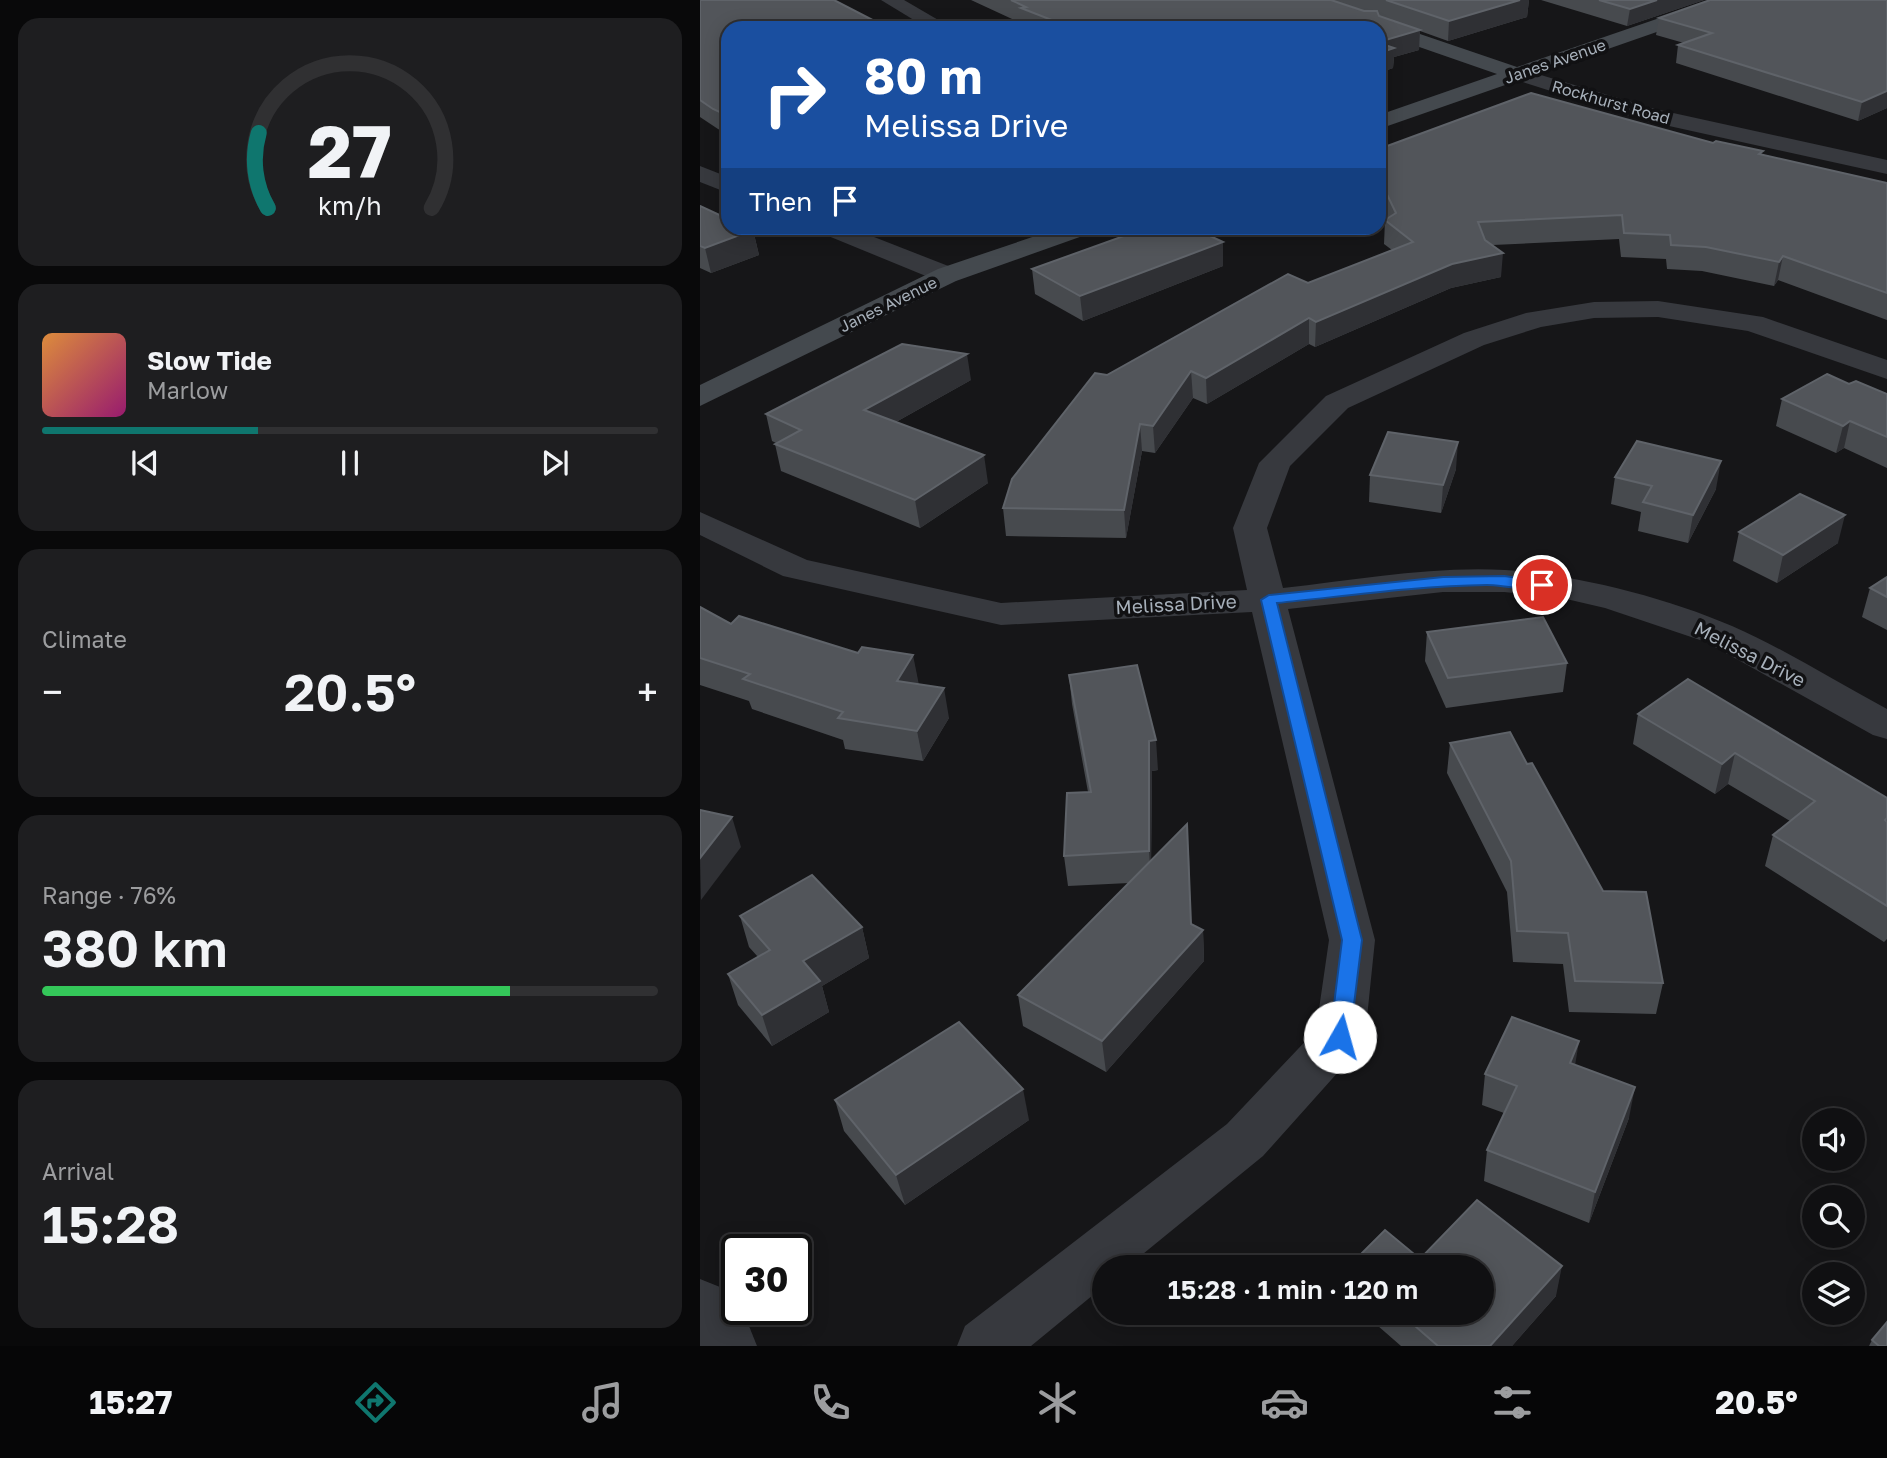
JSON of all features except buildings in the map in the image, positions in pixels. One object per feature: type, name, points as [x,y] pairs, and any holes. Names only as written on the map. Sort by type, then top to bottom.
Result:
[{"type":"street","points":[[890,0],[929,21]]},
{"type":"street","name":"Rockhurst Road","points":[[1302,0],[1363,21]]},
{"type":"street","name":"Janes Avenue","points":[[1386,120],[1730,0]]},
{"type":"street","name":"Rockhurst Road","points":[[1386,29],[1517,74],[1650,115],[1887,167]]},
{"type":"street","points":[[700,173],[721,183]]},
{"type":"street","points":[[847,235],[947,275]]},
{"type":"street","name":"Janes Avenue","points":[[700,397],[947,275],[1062,235]]},
{"type":"street","points":[[985,1346],[1245,1140],[1340,1037],[1352,940],[1250,528],[1275,464],[1337,402],[1474,339],[1536,319],[1594,310],[1658,309],[1753,323],[1887,370]]},
{"type":"street","name":"Melissa Drive","points":[[700,522],[796,568],[1001,614],[1269,600],[1443,581],[1504,581],[1562,587],[1617,600],[1719,634],[1887,726]]},
{"type":"street","points":[[700,1306],[728,1346]]},
{"type":"route","points":[[1340,1037],[1352,940],[1269,600],[1443,581],[1504,581],[1542,585]]}]
